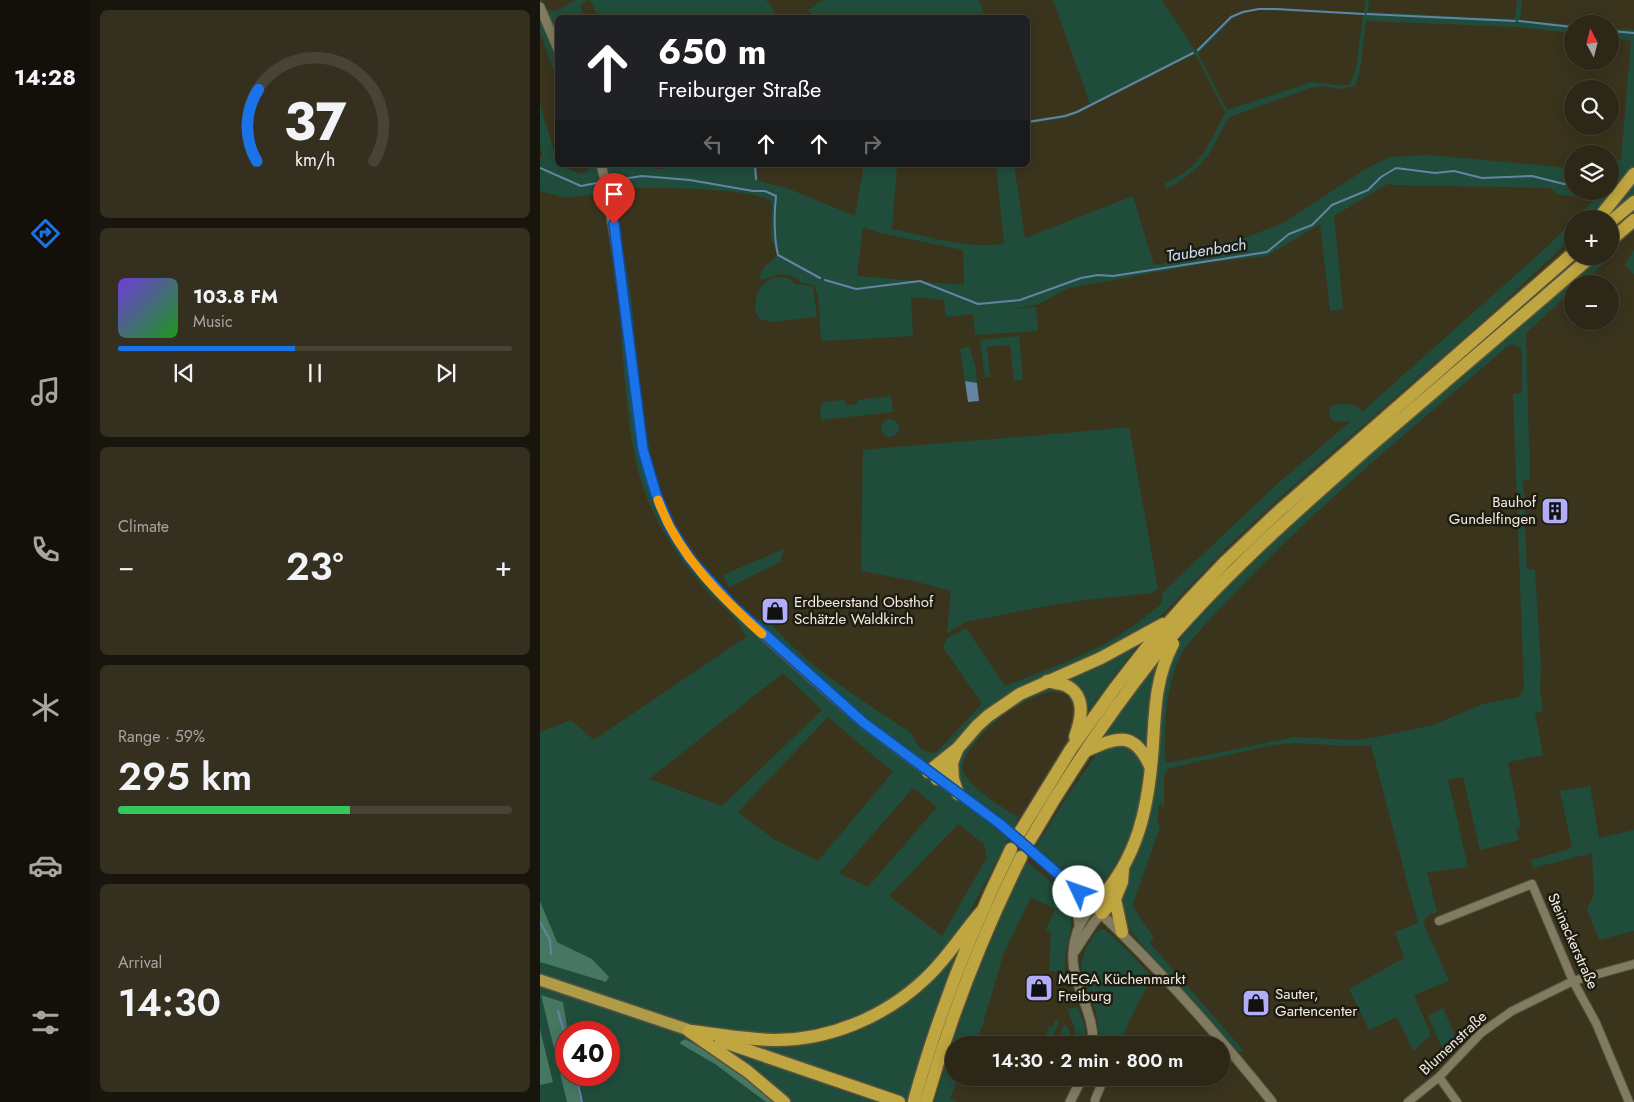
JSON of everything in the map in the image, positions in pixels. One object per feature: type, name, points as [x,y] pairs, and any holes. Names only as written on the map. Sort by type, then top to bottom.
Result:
[{"type":"highway","points":[[1605,210],[1634,174]]},
{"type":"highway","points":[[1619,214],[1634,202]]},
{"type":"highway","points":[[1619,233],[1634,220]]},
{"type":"highway","points":[[1564,260],[1515,306],[1279,511],[1226,560],[1177,622],[1055,798],[1025,836],[1071,750],[1115,688],[1177,622],[1221,583],[1282,524],[1582,265]]},
{"type":"highway","points":[[932,775],[977,726],[1020,694],[1177,622]]},
{"type":"highway","points":[[1098,909],[1102,896],[1123,866],[1141,823],[1148,799],[1156,696],[1160,673],[1177,622]]},
{"type":"highway","points":[[1047,681],[1066,686],[1076,694],[1080,702],[1080,721],[1071,750]]},
{"type":"highway","points":[[1086,751],[1112,740],[1127,739],[1138,746],[1151,768]]},
{"type":"highway","points":[[958,748],[952,762],[953,779],[958,794]]},
{"type":"highway","points":[[932,775],[952,762]]},
{"type":"highway","points":[[688,1030],[732,1037],[774,1040],[815,1036],[845,1028],[892,1006],[911,992],[941,962],[981,912],[1016,853],[959,997],[926,1102]]},
{"type":"highway","points":[[1122,932],[1115,899],[1122,882],[1123,866]]},
{"type":"highway","points":[[1098,909],[1115,899]]},
{"type":"highway","points":[[914,1101],[941,1011],[981,912]]},
{"type":"highway","points":[[688,1030],[899,1102]]},
{"type":"highway","points":[[688,1030],[747,1071],[784,1102]]},
{"type":"main road","points":[[540,980],[688,1030]]},
{"type":"street","points":[[540,7],[555,42]]},
{"type":"street","points":[[602,167],[617,244],[643,450],[660,506],[670,527],[690,559],[733,606],[864,723],[1000,824],[1098,909],[1159,970],[1272,1102]]},
{"type":"street","name":"Steinackerstraße","points":[[1439,921],[1532,884],[1573,981],[1596,1023],[1629,1102]]},
{"type":"street","points":[[1074,889],[1079,925]]},
{"type":"street","points":[[1093,1036],[1090,1015],[1074,970],[1074,954],[1075,939],[1079,925],[1084,916],[1098,909]]},
{"type":"street","points":[[1074,954],[1094,922],[1098,909]]},
{"type":"street","name":"Blumenstraße","points":[[1408,1102],[1438,1077],[1481,1033],[1501,1018],[1573,981],[1634,964]]},
{"type":"street","points":[[1438,1077],[1457,1102]]},
{"type":"street","points":[[1070,1102],[1078,1086]]},
{"type":"street","points":[[1095,1100],[1101,1086]]},
{"type":"green space","points":[[540,0],[542,0],[546,9],[554,11],[576,0],[588,0],[580,5],[584,15],[555,15],[555,75],[540,32]]},
{"type":"green space","points":[[590,0],[766,0],[777,15],[597,15]]},
{"type":"green space","points":[[823,0],[979,0],[984,15],[812,15],[808,10]]},
{"type":"green space","points":[[1053,0],[1162,0],[1195,50],[1231,17],[1242,11],[1274,8],[1364,13],[1365,0],[1369,0],[1368,12],[1515,19],[1517,0],[1522,0],[1520,20],[1564,24],[1564,32],[1518,27],[1366,21],[1360,70],[1355,86],[1340,89],[1323,86],[1310,88],[1230,117],[1205,160],[1189,174],[1166,189],[1164,184],[1187,171],[1204,153],[1225,114],[1196,55],[1194,54],[1066,118],[1030,124],[1030,120],[1065,115],[1090,104]],"holes":[[[1259,10],[1363,15],[1356,69],[1350,84],[1343,86],[1312,82],[1227,110],[1198,54],[1233,18],[1243,13]]]},
{"type":"green space","points":[[1619,29],[1634,30],[1634,197],[1619,210],[1584,210],[1593,200],[1619,200],[1619,160],[1621,160],[1631,41],[1619,39]]},
{"type":"green space","points":[[540,103],[555,155],[555,167],[563,167],[579,173],[588,172],[587,167],[654,167],[654,169],[665,169],[664,167],[755,167],[759,181],[789,189],[855,216],[864,167],[897,167],[892,229],[964,244],[992,245],[1004,243],[996,167],[1014,167],[1025,238],[1133,196],[1154,265],[1199,258],[1209,245],[1242,239],[1283,223],[1369,167],[1390,157],[1428,155],[1564,167],[1564,195],[1559,195],[1550,188],[1393,185],[1389,183],[1334,216],[1343,309],[1330,311],[1320,224],[1267,256],[1207,263],[1069,288],[1037,305],[1007,309],[1036,307],[1038,331],[975,335],[973,314],[946,317],[944,300],[911,297],[913,336],[821,341],[818,295],[814,285],[802,283],[791,275],[780,274],[762,280],[759,278],[764,267],[778,255],[771,239],[772,202],[760,197],[720,190],[612,188],[631,297],[644,434],[656,483],[674,526],[688,549],[722,591],[755,622],[764,617],[767,619],[798,652],[816,667],[911,733],[920,748],[936,753],[982,704],[943,647],[947,638],[966,628],[1005,686],[1085,653],[1124,632],[1161,604],[1163,592],[1276,485],[1351,421],[1334,422],[1329,415],[1330,407],[1348,404],[1356,406],[1363,411],[1548,246],[1564,229],[1564,245],[1479,325],[1285,493],[1228,546],[1163,614],[1146,627],[1143,638],[1072,732],[1076,714],[1070,697],[1056,692],[1036,696],[1015,707],[994,723],[977,740],[965,757],[963,771],[966,777],[987,797],[1018,817],[960,930],[965,940],[909,1102],[777,1102],[761,1087],[680,1043],[715,1064],[766,1102],[581,1102],[577,1086],[620,1086],[620,1021],[566,1021],[563,1002],[541,995],[555,1053],[555,1086],[563,1086],[567,1102],[540,1102],[540,1085],[553,1081],[540,1029],[540,962],[606,982],[609,977],[592,959],[557,942],[540,901],[540,732],[571,720],[594,740],[746,637],[734,618],[707,591],[685,564],[665,535],[649,503],[638,470],[629,423],[614,254],[607,218],[594,194],[566,198],[540,191],[540,157],[543,157],[540,147]],"holes":[[[863,227],[880,233],[963,250],[964,285],[857,276]],[[783,673],[822,710],[722,806],[649,779]],[[828,717],[893,772],[818,861],[775,840],[738,812]],[[913,788],[937,807],[868,887],[839,873]],[[958,824],[984,844],[987,857],[942,936],[889,896]]]},
{"type":"green space","points":[[1634,250],[1634,274],[1625,265]]},
{"type":"green space","points":[[1586,265],[1602,265],[1591,275],[1574,275]]},
{"type":"green space","points":[[775,277],[788,278],[795,284],[813,286],[817,317],[772,322],[760,319],[755,312],[759,291],[764,284]]},
{"type":"green space","points":[[1564,284],[1564,298],[1526,335],[1530,480],[1523,480],[1527,570],[1535,569],[1541,667],[1540,691],[1543,710],[1535,714],[1543,755],[1508,762],[1521,828],[1516,829],[1519,840],[1480,850],[1463,777],[1448,780],[1468,867],[1427,872],[1437,912],[1430,914],[1423,922],[1449,981],[1414,995],[1431,1035],[1413,1051],[1397,1017],[1369,1030],[1349,989],[1404,958],[1395,932],[1418,923],[1371,745],[1293,743],[1273,745],[1168,769],[1164,774],[1164,808],[1160,802],[1157,819],[1160,827],[1133,904],[1154,938],[1149,942],[1243,1050],[1239,1053],[1230,1043],[1230,1036],[1224,1036],[1142,946],[1123,916],[1120,897],[1125,880],[1167,663],[1190,625],[1241,570],[1306,510]],"holes":[[[1514,344],[1521,349],[1522,393],[1513,394],[1524,690],[1518,697],[1483,704],[1433,725],[1372,738],[1351,740],[1295,737],[1168,763],[1165,762],[1165,723],[1170,686],[1178,661],[1195,636],[1263,563],[1366,468],[1509,345]]]},
{"type":"green space","points":[[1019,336],[1023,380],[1014,381],[1010,345],[987,347],[990,377],[985,377],[980,340]]},
{"type":"green space","points":[[969,346],[976,368],[977,383],[965,381],[960,349]]},
{"type":"green space","points":[[891,396],[893,412],[821,420],[820,411],[823,402],[845,400],[846,405],[858,404],[857,400]]},
{"type":"green space","points":[[890,419],[896,422],[899,428],[896,434],[890,437],[884,434],[881,428],[884,422]]},
{"type":"green space","points":[[1129,427],[1158,589],[1153,593],[1076,601],[1015,612],[965,622],[947,633],[951,591],[914,581],[861,571],[863,450]]},
{"type":"green space","points":[[784,549],[780,562],[729,587],[723,575]]},
{"type":"green space","points":[[1155,665],[1156,670],[1150,693],[1147,743],[1144,744],[1134,737],[1125,734],[1103,737],[1103,735]]},
{"type":"green space","points":[[1108,744],[1134,745],[1146,770],[1145,786],[1136,819],[1121,854],[1103,883],[1094,892],[1087,891],[1035,848],[1068,795],[1099,751]]},
{"type":"green space","points":[[1590,786],[1599,838],[1634,830],[1634,931],[1599,940],[1587,909],[1594,895],[1592,853],[1533,868],[1531,860],[1572,848],[1560,791]]},
{"type":"green space","points":[[1027,862],[1053,884],[1066,901],[1071,922],[1065,956],[1065,972],[1049,971],[1051,932],[1046,930],[1055,909],[1031,897],[1003,955],[978,1036],[954,1036],[975,980]]},
{"type":"green space","points":[[540,901],[557,942],[592,959],[609,977],[606,982],[540,962]]},
{"type":"green space","points":[[1104,929],[1152,977],[1129,1021],[1124,1036],[1099,1036],[1096,1012],[1082,976],[1081,963],[1086,948],[1096,932]]},
{"type":"green space","points":[[541,995],[563,1002],[566,1021],[555,1021],[555,1053]]},
{"type":"green space","points":[[1078,1007],[1086,1036],[1075,1036],[1074,1026],[1067,1009]]},
{"type":"green space","points":[[1443,1008],[1459,1045],[1446,1057],[1428,1016]]},
{"type":"green space","points":[[1055,1020],[1059,1022],[1053,1036],[1046,1036],[1050,1026],[1053,1027]]},
{"type":"green space","points":[[1064,1025],[1068,1027],[1070,1036],[1060,1036]]},
{"type":"green space","points":[[540,1029],[553,1082],[540,1085]]},
{"type":"green space","points":[[685,1039],[733,1068],[777,1102],[766,1102],[715,1064],[679,1043]]},
{"type":"green space","points":[[945,1068],[945,1086],[955,1086],[950,1098],[957,1102],[935,1102]]},
{"type":"green space","points":[[563,1086],[577,1086],[581,1102],[567,1102]]},
{"type":"water","points":[[965,381],[977,383],[979,401],[968,402]]},
{"type":"waterway","points":[[1198,50],[1231,17],[1243,12],[1259,9],[1276,9],[1364,14]]},
{"type":"waterway","points":[[1367,14],[1515,21]]},
{"type":"waterway","points":[[1519,21],[1564,26]]},
{"type":"waterway","points":[[1619,32],[1634,33]]},
{"type":"waterway","points":[[1030,122],[1077,112],[1193,53]]},
{"type":"waterway","points":[[755,167],[756,179]]},
{"type":"waterway","name":"Taubenbach","points":[[540,168],[581,186],[602,182]]},
{"type":"waterway","name":"Taubenbach","points":[[825,280],[856,289],[920,281],[978,304],[1020,300],[1081,278],[1098,275],[1113,276],[1267,252],[1289,234],[1312,225],[1332,205],[1368,190],[1381,177],[1396,168],[1435,173],[1454,171],[1482,178],[1532,176],[1564,184]]},
{"type":"waterway","name":"Taubenbach","points":[[609,181],[642,176],[690,180],[753,191],[765,191],[776,196],[775,226],[778,255],[820,278]]},
{"type":"waterway","points":[[540,922],[550,940],[551,954]]},
{"type":"waterway","points":[[558,1011],[561,1021]]},
{"type":"waterway","points":[[578,1086],[582,1102]]},
{"type":"slow traffic","points":[[658,500],[670,527],[690,559],[709,582],[762,634]]},
{"type":"place","name":"Bauhof Gundelfingen","points":[[1555,511]]},
{"type":"place","name":"Erdbeerstand Obsthof Schätzle Waldkirch","points":[[775,611]]},
{"type":"place","name":"MEGA Küchenmarkt Freiburg","points":[[1039,988]]},
{"type":"place","name":"Sauter, Gartencenter","points":[[1256,1003]]},
{"type":"route","points":[[614,224],[643,450],[660,506],[670,527],[690,559],[709,582],[733,606],[834,698],[928,772],[1000,824],[1079,892]]}]
